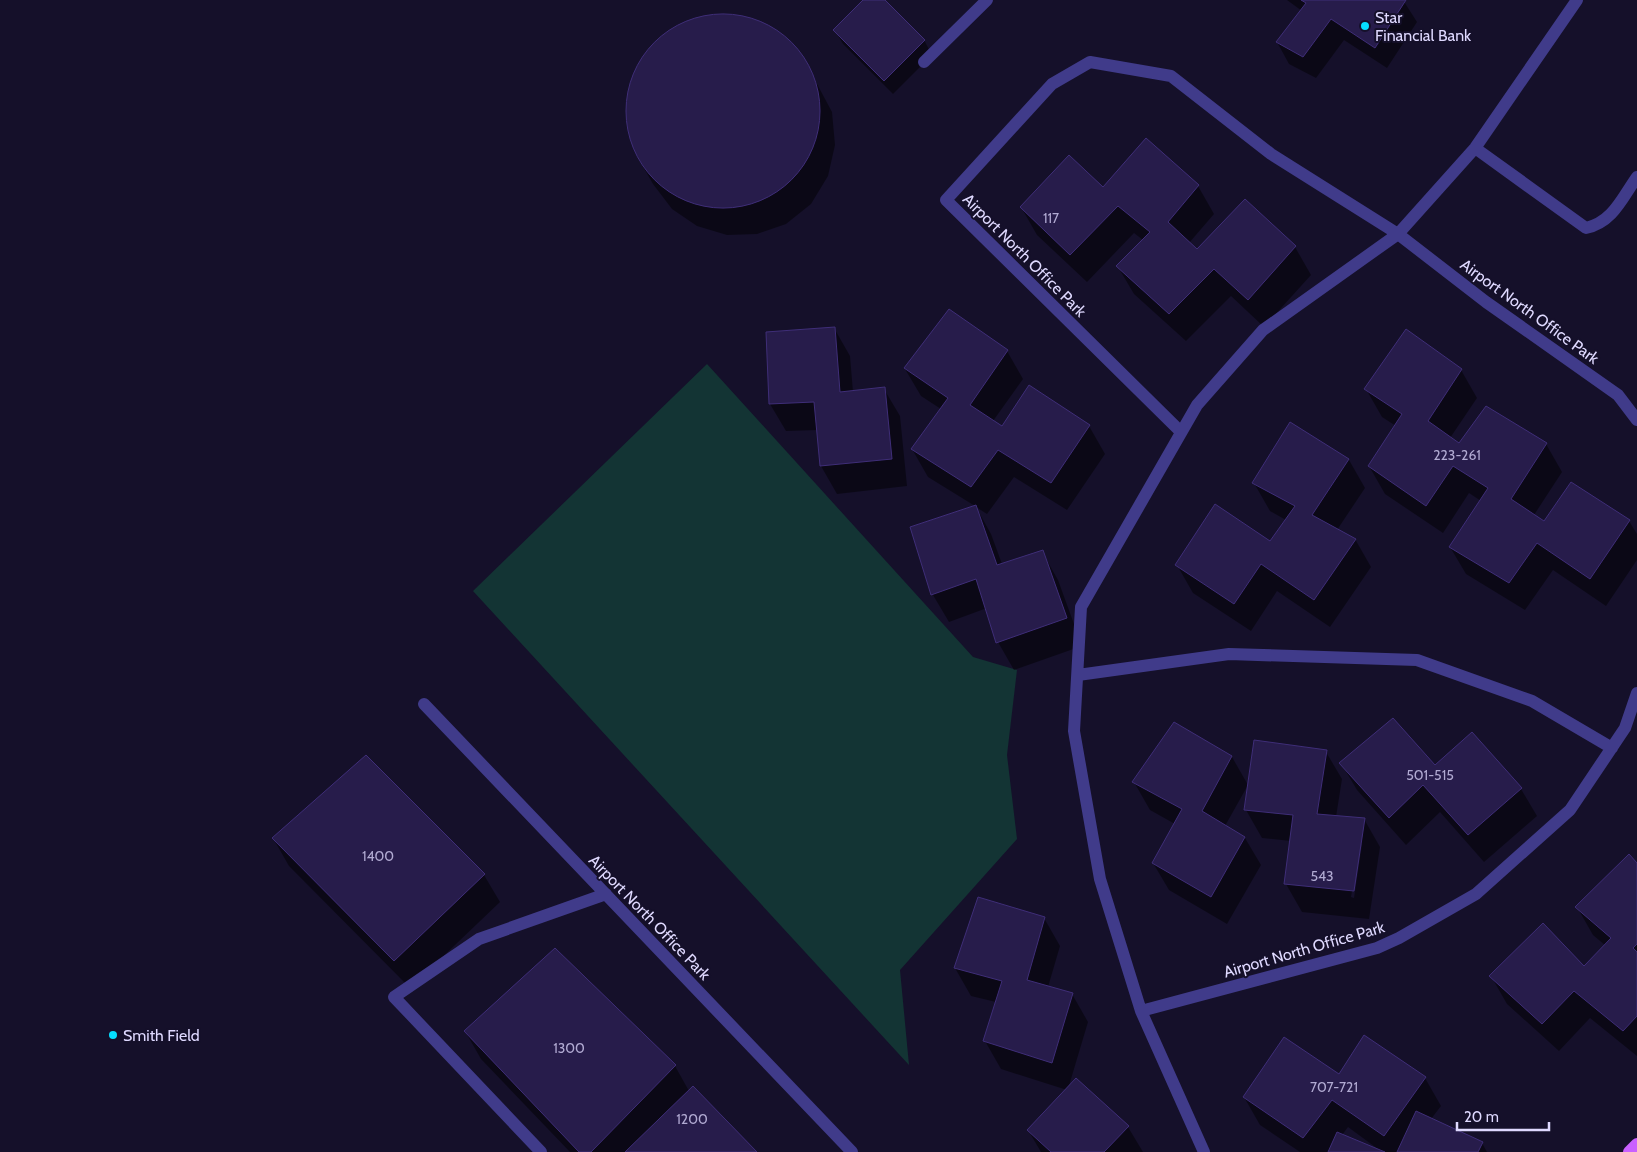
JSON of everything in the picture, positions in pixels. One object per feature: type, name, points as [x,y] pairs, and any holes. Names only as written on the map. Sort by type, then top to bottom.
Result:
[{"type":"main road","points":[[1628,1152],[1637,1144]]},
{"type":"street","points":[[924,62],[987,0]]},
{"type":"street","points":[[1204,1152],[1141,1011],[1100,879],[1074,731],[1081,607],[1197,405],[1263,330],[1398,234],[1476,148],[1576,0]]},
{"type":"street","name":"Airport North Office Park","points":[[1181,432],[946,200],[1052,84],[1090,62],[1171,76],[1271,154],[1398,234],[1486,302],[1618,395],[1637,420]]},
{"type":"street","points":[[1476,148],[1586,228],[1600,225],[1613,212],[1637,177]]},
{"type":"street","points":[[1078,675],[1229,654],[1417,660],[1532,701],[1612,748]]},
{"type":"street","name":"Airport North Office Park","points":[[1141,1011],[1316,966],[1377,948],[1399,938],[1476,894],[1570,810],[1625,728],[1637,693]]},
{"type":"street","name":"Airport North Office Park","points":[[424,704],[852,1152]]},
{"type":"street","points":[[541,1152],[394,998],[479,939],[606,894]]},
{"type":"green space","points":[[707,364],[973,657],[1017,670],[1007,755],[1017,839],[900,970],[909,1065],[473,591]]},
{"type":"building","points":[[863,0],[885,0],[925,40],[884,81],[833,30]]},
{"type":"building","name":"Star Financial Bank","points":[[1301,0],[1406,0],[1375,48],[1331,19],[1303,57],[1276,42],[1306,3]]},
{"type":"building","points":[[723,14],[751,18],[769,26],[777,30],[798,50],[804,57],[816,83],[820,111],[816,139],[808,157],[804,165],[784,186],[777,192],[751,204],[723,208],[695,204],[677,196],[669,192],[648,172],[642,165],[630,139],[626,111],[630,83],[638,65],[642,57],[662,36],[669,30],[695,18]]},
{"type":"building","points":[[1146,138],[1199,185],[1168,222],[1197,249],[1245,199],[1296,246],[1248,300],[1214,269],[1169,314],[1116,266],[1150,232],[1118,206],[1070,255],[1020,207],[1069,155],[1103,187]]},
{"type":"building","points":[[949,309],[1008,350],[970,405],[1002,426],[1029,385],[1090,425],[1051,483],[998,450],[971,487],[911,449],[948,398],[904,368]]},
{"type":"building","points":[[835,327],[840,392],[885,387],[892,459],[820,466],[814,402],[769,404],[766,332]]},
{"type":"building","points":[[1406,329],[1462,369],[1428,421],[1459,443],[1486,406],[1547,443],[1511,499],[1544,521],[1571,482],[1630,520],[1590,579],[1537,543],[1509,583],[1449,547],[1488,488],[1453,466],[1426,506],[1368,466],[1402,414],[1364,389]]},
{"type":"building","points":[[1290,422],[1349,459],[1312,515],[1356,539],[1314,600],[1261,564],[1234,604],[1175,565],[1215,504],[1270,541],[1295,506],[1252,483]]},
{"type":"building","points":[[976,505],[997,565],[1043,550],[1067,618],[996,643],[976,579],[931,595],[910,527]]},
{"type":"building","points":[[1393,718],[1435,765],[1472,732],[1522,788],[1468,835],[1423,785],[1389,818],[1339,763]]},
{"type":"building","points":[[1174,722],[1232,756],[1202,811],[1245,837],[1211,897],[1152,863],[1182,809],[1132,782]]},
{"type":"building","points":[[1254,740],[1327,750],[1317,814],[1365,818],[1354,891],[1284,884],[1293,815],[1244,810]]},
{"type":"building","points":[[366,755],[485,874],[394,961],[272,838]]},
{"type":"building","points":[[1629,854],[1637,863],[1637,944],[1633,948],[1637,952],[1637,1016],[1623,1031],[1574,991],[1542,1024],[1489,976],[1543,923],[1584,966],[1611,938],[1575,907]]},
{"type":"building","points":[[978,897],[1045,917],[1027,980],[1073,993],[1052,1063],[983,1041],[1002,981],[954,968]]},
{"type":"building","points":[[555,948],[676,1065],[591,1152],[579,1152],[464,1031]]},
{"type":"building","points":[[1364,1035],[1426,1077],[1384,1136],[1332,1100],[1303,1138],[1243,1097],[1284,1037],[1339,1074]]},
{"type":"building","points":[[1076,1078],[1129,1126],[1104,1152],[1051,1152],[1027,1130]]},
{"type":"building","points":[[693,1086],[757,1152],[625,1152]]},
{"type":"building","points":[[1416,1111],[1483,1142],[1478,1152],[1397,1152]]},
{"type":"building","points":[[1337,1132],[1385,1152],[1328,1152]]},
{"type":"place","name":"Star Financial Bank","points":[[1365,26]]},
{"type":"place","name":"Smith Field","points":[[113,1035]]}]
